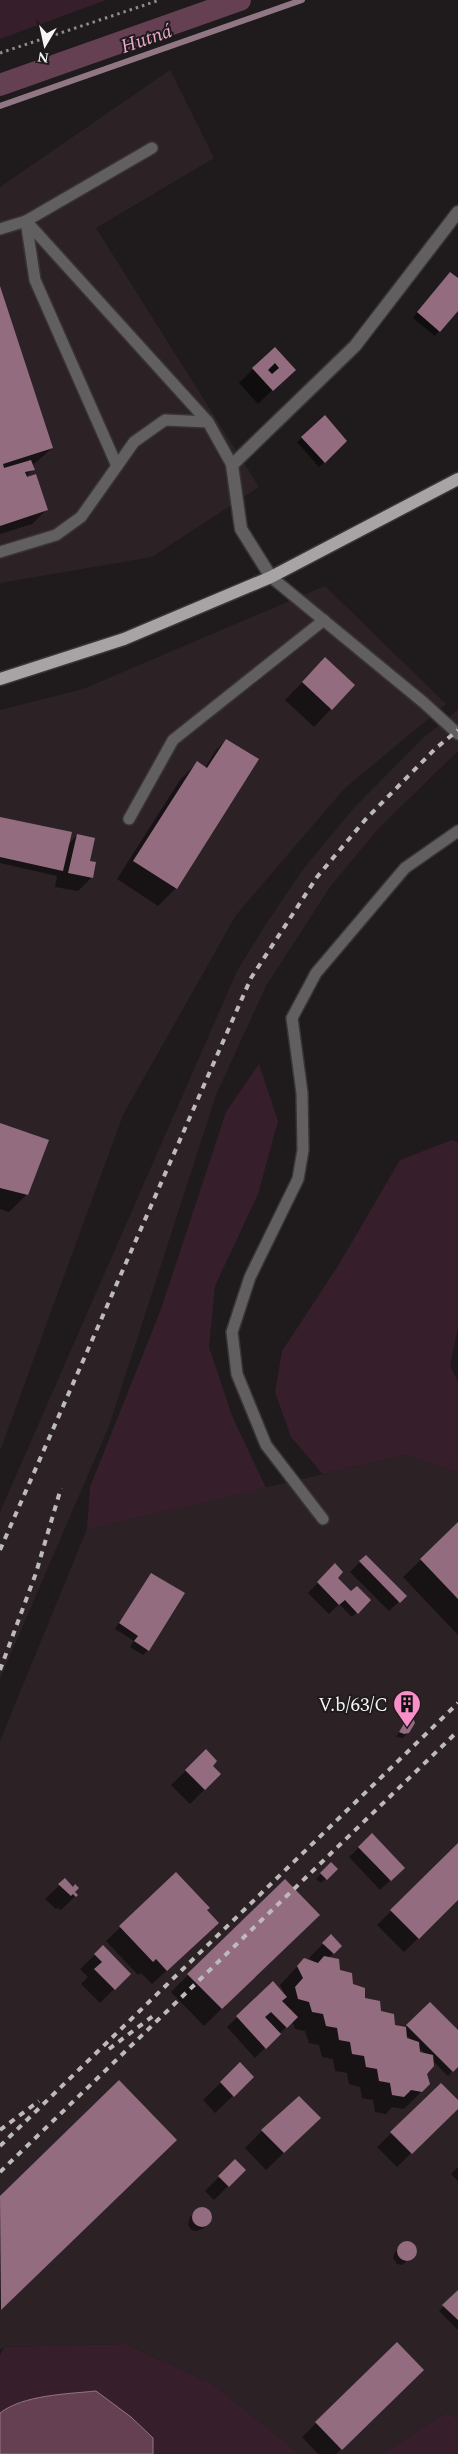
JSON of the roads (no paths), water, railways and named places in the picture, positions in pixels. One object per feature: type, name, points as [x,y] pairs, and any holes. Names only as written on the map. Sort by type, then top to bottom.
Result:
[{"type":"main road","points":[[0,679],[124,639],[271,577],[458,479]]},
{"type":"street","points":[[271,577],[241,529],[232,465],[356,346],[458,212]]},
{"type":"lane","points":[[0,229],[26,221],[152,148]]},
{"type":"lane","points":[[26,221],[208,422],[232,465]]},
{"type":"lane","points":[[26,221],[35,280],[117,466]]},
{"type":"lane","points":[[0,552],[56,535],[81,517],[134,442],[165,420],[208,422]]},
{"type":"lane","points":[[271,577],[423,702],[458,734]]},
{"type":"lane","points":[[129,819],[173,740],[324,620]]},
{"type":"lane","points":[[323,1519],[266,1445],[237,1374],[232,1332],[250,1278],[298,1179],[303,1150],[302,1093],[292,1018],[316,973],[405,868],[458,831]]},
{"type":"waterway","points":[[0,85],[240,0]]},
{"type":"waterway","name":"Hutná","points":[[0,106],[302,0]]},
{"type":"railway","points":[[0,1550],[251,978],[317,877],[365,820],[435,749],[458,730]]},
{"type":"railway","points":[[0,1670],[36,1573],[61,1488]]},
{"type":"railway","points":[[0,2146],[458,1703]]},
{"type":"railway","points":[[0,2172],[458,1731]]},
{"type":"railway","points":[[109,2049],[153,2016]]},
{"type":"railway","points":[[0,2130],[39,2101]]},
{"type":"place","name":"V.b/63/C","points":[[407,1728]]}]
